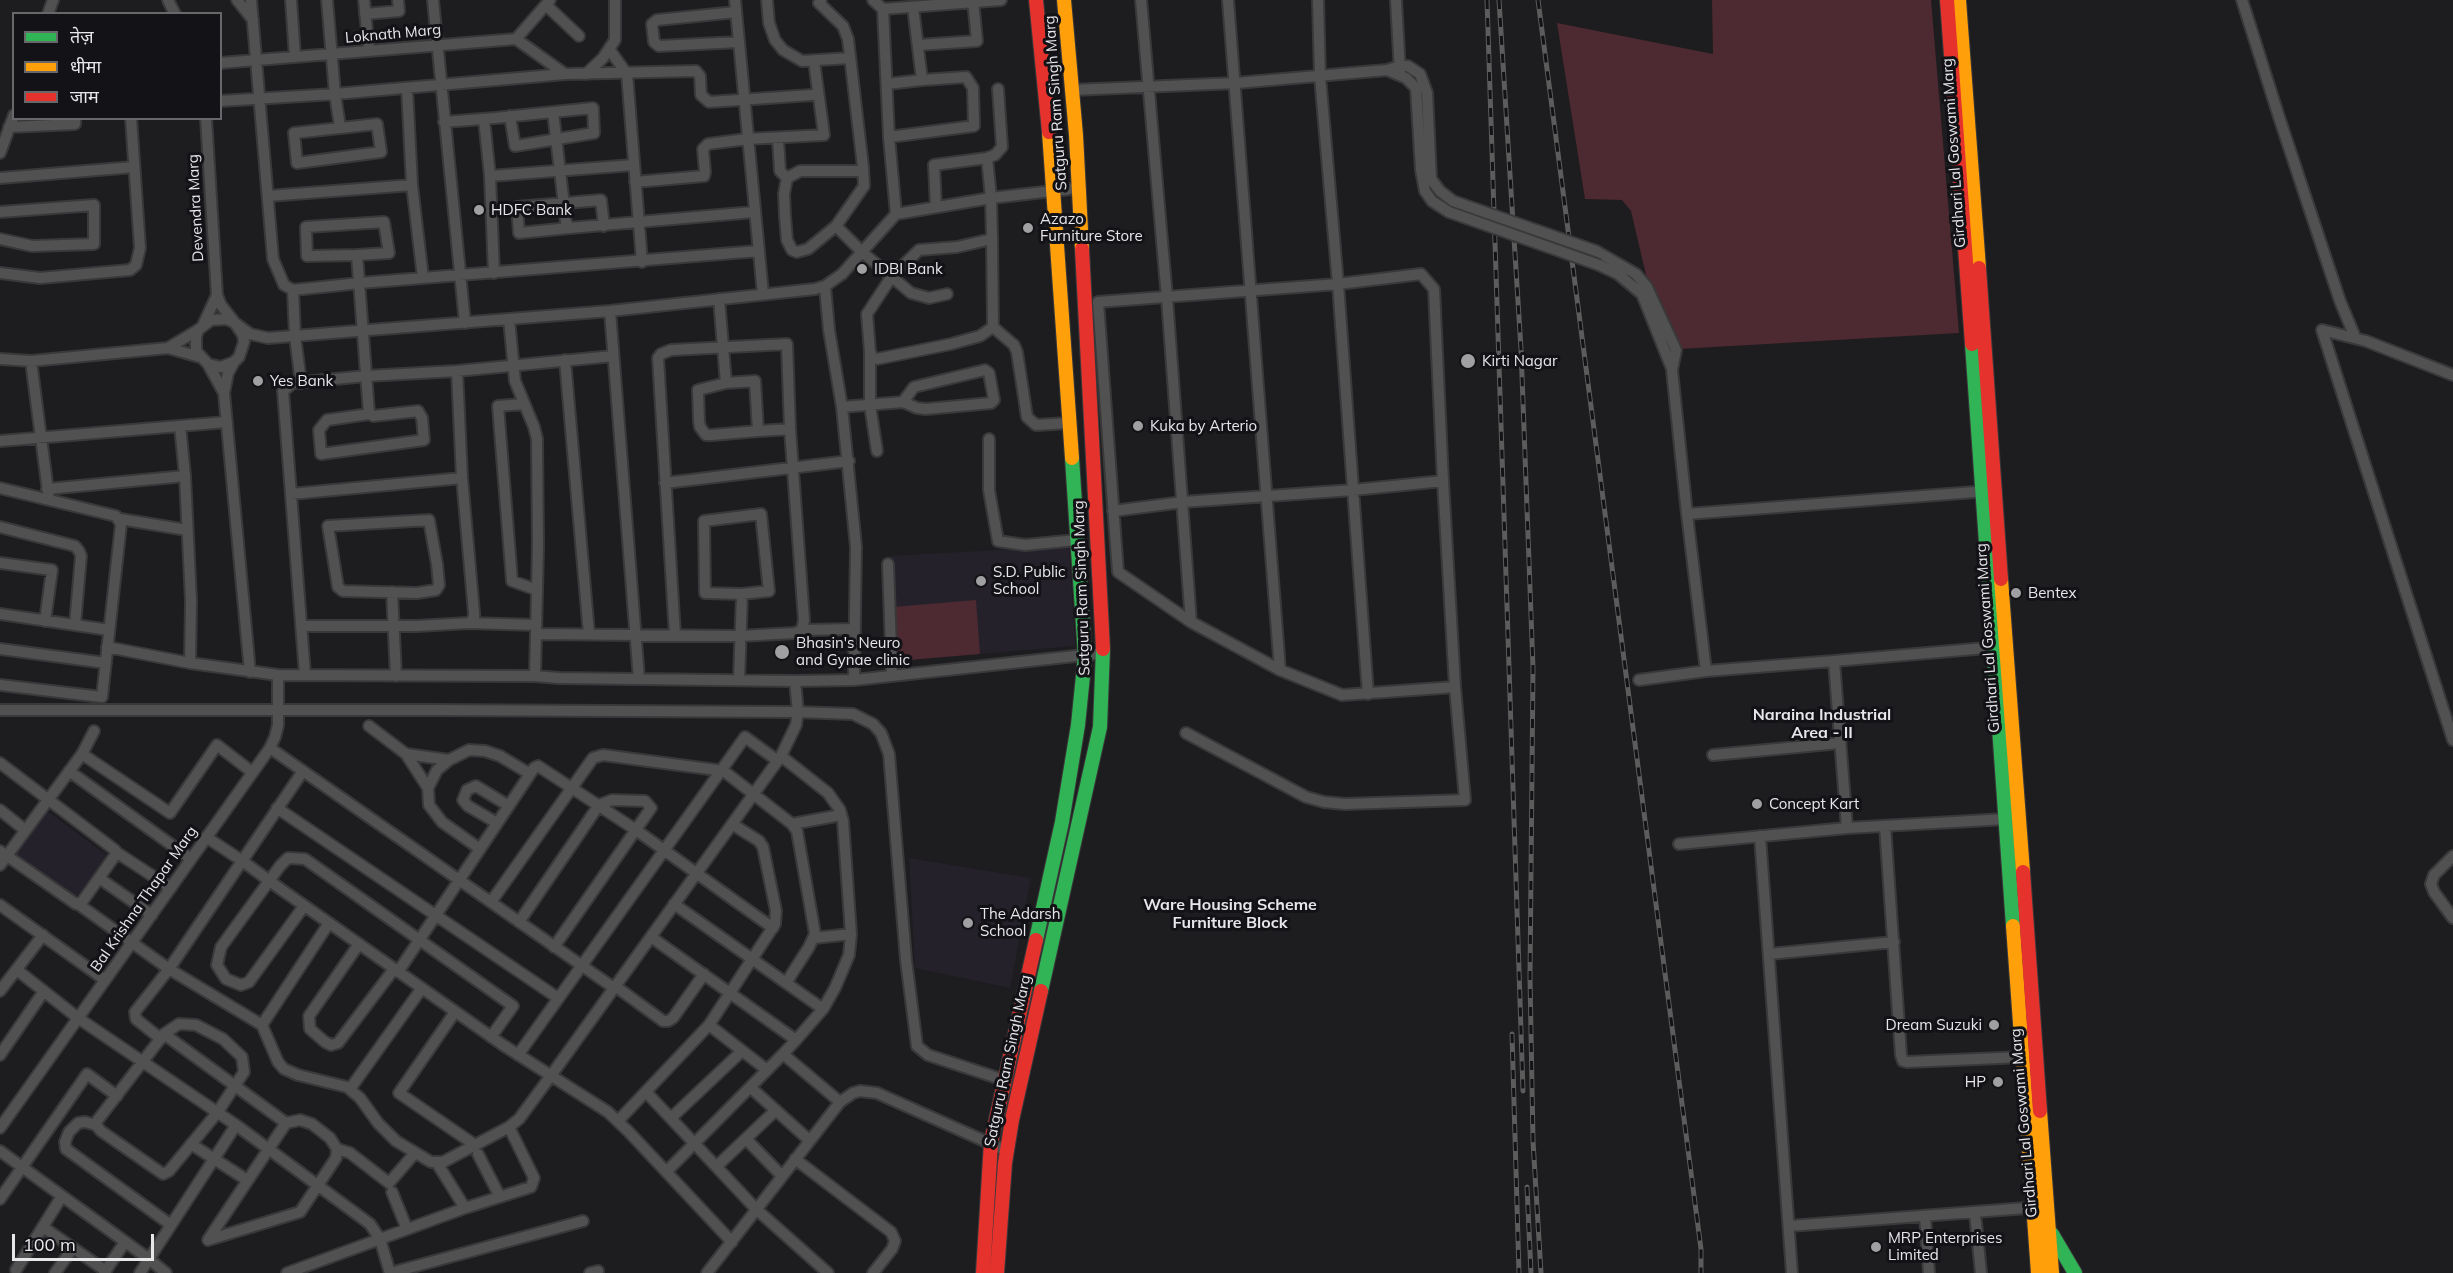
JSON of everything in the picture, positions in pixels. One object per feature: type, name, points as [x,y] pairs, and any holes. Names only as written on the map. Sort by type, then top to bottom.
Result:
[{"type":"main road","name":"Satguru Ram Singh Marg","points":[[983,1273],[991,1142],[1062,822],[1078,725],[1085,656],[1055,190],[1036,0]]},
{"type":"main road","name":"Satguru Ram Singh Marg","points":[[997,1273],[1007,1151],[1038,996],[1100,727],[1103,654],[1091,302],[1079,188],[1064,0]]},
{"type":"main road","name":"Girdhari Lal Goswami Marg","points":[[1947,0],[2000,647],[2027,1064]]},
{"type":"main road","name":"Girdhari Lal Goswami Marg","points":[[1959,0],[1988,491]]},
{"type":"main road","name":"Girdhari Lal Goswami Marg","points":[[2000,647],[2006,819],[2040,1207],[2038,1273]]},
{"type":"main road","name":"Girdhari Lal Goswami Marg","points":[[2040,1207],[2048,1226],[2052,1273]]},
{"type":"main road","points":[[2048,1226],[2075,1273]]},
{"type":"street","points":[[237,0],[253,20]]},
{"type":"street","points":[[251,0],[273,259],[284,285],[293,290],[758,251]]},
{"type":"street","points":[[291,0],[295,57]]},
{"type":"street","points":[[327,0],[340,127]]},
{"type":"street","points":[[364,0],[369,51]]},
{"type":"street","points":[[365,14],[399,11],[398,0]]},
{"type":"street","points":[[433,0],[465,323]]},
{"type":"street","points":[[586,74],[615,40],[615,0]]},
{"type":"street","points":[[735,0],[763,294]]},
{"type":"street","points":[[767,0],[769,23],[775,40],[783,50],[802,60],[850,58]]},
{"type":"street","points":[[873,0],[883,9],[896,214]]},
{"type":"street","points":[[883,9],[1001,0]]},
{"type":"street","points":[[1141,0],[1167,298],[1191,622]]},
{"type":"street","points":[[1228,0],[1280,670]]},
{"type":"street","points":[[1318,0],[1320,76],[1338,284],[1368,694]]},
{"type":"street","points":[[1396,0],[1400,71],[1416,88],[1421,170],[1425,191],[1432,201],[1449,212],[1599,265],[1618,274],[1642,294],[1672,370],[1706,671]]},
{"type":"street","points":[[2242,0],[2351,336]]},
{"type":"street","points":[[787,178],[784,194],[787,240],[792,250],[802,252],[836,226],[864,186],[848,39],[843,26],[818,1]]},
{"type":"street","points":[[918,45],[977,41],[973,1]]},
{"type":"street","points":[[565,74],[516,39],[548,2],[579,36]]},
{"type":"street","points":[[913,7],[922,80]]},
{"type":"street","points":[[736,12],[657,20],[652,24],[654,42],[659,46],[739,42]]},
{"type":"street","name":"Loknath Marg","points":[[222,63],[516,39]]},
{"type":"street","points":[[609,49],[627,74],[642,262]]},
{"type":"street","points":[[635,182],[704,176],[703,149],[705,146],[747,139],[824,135],[814,61]]},
{"type":"street","points":[[1072,90],[1236,83],[1387,70],[1400,71],[1408,66],[1415,70],[1425,83],[1431,180],[1440,191],[1453,201],[1596,251],[1636,274],[1647,287],[1676,350],[1672,370]]},
{"type":"street","points":[[222,101],[335,94],[565,74],[696,71],[700,76],[701,95],[706,101],[818,93]]},
{"type":"street","points":[[887,84],[966,77],[973,88],[974,126],[890,137]]},
{"type":"street","points":[[407,88],[412,184],[423,278]]},
{"type":"street","points":[[936,207],[934,165],[987,158],[995,155],[1002,147],[998,89]]},
{"type":"street","points":[[444,122],[592,108],[594,133],[515,146],[510,116]]},
{"type":"street","points":[[553,112],[569,228]]},
{"type":"street","points":[[0,153],[12,119]]},
{"type":"street","points":[[484,119],[490,176],[494,273]]},
{"type":"street","points":[[9,127],[75,124],[75,120]]},
{"type":"street","points":[[0,273],[40,278],[130,270],[136,265],[139,258],[131,120]]},
{"type":"street","name":"Devendra Marg","points":[[206,120],[217,295],[221,306],[235,323]]},
{"type":"street","points":[[377,124],[381,152],[297,163],[294,133],[340,127],[377,124]]},
{"type":"street","points":[[778,138],[780,171],[787,178]]},
{"type":"street","points":[[987,158],[991,198],[993,327],[1014,345],[1017,352],[1027,417],[1036,424],[1070,423]]},
{"type":"street","points":[[490,176],[633,165]]},
{"type":"street","points":[[0,178],[134,167]]},
{"type":"street","points":[[787,178],[800,171],[863,171]]},
{"type":"street","points":[[268,196],[412,184]]},
{"type":"street","points":[[168,348],[219,318],[235,323],[250,334],[268,338],[610,311],[815,289],[825,286],[842,274],[896,214],[991,198],[1079,188]]},
{"type":"street","points":[[604,226],[601,200],[517,207],[519,233],[569,228],[604,226],[639,223],[754,212]]},
{"type":"street","points":[[0,212],[94,206],[94,244],[32,246],[0,239]]},
{"type":"street","points":[[384,222],[389,253],[357,255],[307,256],[306,227],[384,222]]},
{"type":"street","points":[[836,226],[862,252],[919,297],[929,298],[947,294]]},
{"type":"street","points":[[877,451],[870,405],[868,310],[892,276],[919,250],[957,247],[992,239]]},
{"type":"street","points":[[357,255],[369,414]]},
{"type":"street","points":[[1186,733],[1306,797],[1324,802],[1345,804],[1465,800],[1455,687],[1434,289],[1421,274],[1338,284],[1091,302],[1118,572],[1191,622],[1280,670],[1342,695],[1455,687]]},
{"type":"street","points":[[825,286],[829,330],[849,461],[856,547],[854,680]]},
{"type":"street","points":[[293,290],[295,336],[301,383]]},
{"type":"street","name":"Devendra Marg","points":[[201,327],[217,295]]},
{"type":"street","points":[[719,299],[726,383]]},
{"type":"street","points":[[610,311],[639,680]]},
{"type":"street","points":[[509,320],[515,381],[537,439],[535,676]]},
{"type":"street","points":[[235,323],[243,335],[243,349]]},
{"type":"street","points":[[201,327],[195,344],[224,393]]},
{"type":"street","points":[[870,352],[877,359],[931,350],[974,338],[993,327]]},
{"type":"street","points":[[2453,375],[2351,336],[2322,330],[2453,740]]},
{"type":"street","points":[[250,672],[224,393],[228,373],[243,349],[268,338]]},
{"type":"street","points":[[675,636],[658,358],[661,354],[671,350],[723,346],[787,344],[792,470],[804,620],[802,630]]},
{"type":"street","points":[[0,359],[31,361],[168,348],[221,367],[234,362]]},
{"type":"street","points":[[305,675],[283,391],[288,385],[366,375],[457,371],[613,356]]},
{"type":"street","points":[[565,360],[590,634]]},
{"type":"street","points":[[31,361],[48,494]]},
{"type":"street","points":[[842,407],[903,402],[926,409],[991,403],[994,400],[989,373],[985,370],[914,387],[903,402]]},
{"type":"street","points":[[457,371],[462,478],[474,613],[474,618],[469,623]]},
{"type":"street","points":[[758,431],[755,381],[726,383],[698,390],[699,421],[703,432],[712,435],[790,429]]},
{"type":"street","points":[[524,404],[498,406],[512,581],[537,590]]},
{"type":"street","points":[[418,411],[422,417],[424,440],[321,454],[318,429],[327,420],[369,414],[373,417],[418,411]]},
{"type":"street","points":[[0,441],[227,422]]},
{"type":"street","points":[[180,426],[185,476],[191,601],[190,663]]},
{"type":"street","points":[[989,439],[989,490],[998,541],[1025,545],[1077,540]]},
{"type":"street","points":[[665,483],[792,470],[849,461]]},
{"type":"street","points":[[48,494],[185,476]]},
{"type":"street","points":[[291,494],[462,478]]},
{"type":"street","points":[[1113,511],[1183,502],[1443,481]]},
{"type":"street","points":[[0,488],[48,494],[120,519],[187,530]]},
{"type":"street","points":[[1687,514],[1988,491]]},
{"type":"street","points":[[761,514],[769,591],[742,594],[705,593],[704,521],[761,514]]},
{"type":"street","points":[[0,685],[102,697],[120,519]]},
{"type":"street","points":[[429,520],[439,585],[436,590],[427,593],[392,592],[343,591],[338,587],[328,526],[429,520]]},
{"type":"street","points":[[0,527],[75,546],[79,550],[81,556],[75,625]]},
{"type":"street","points":[[0,563],[52,570],[45,621]]},
{"type":"street","points":[[888,564],[892,676]]},
{"type":"street","points":[[392,592],[396,676]]},
{"type":"street","points":[[739,680],[742,594]]},
{"type":"street","points":[[0,614],[109,630]]},
{"type":"street","points":[[301,626],[469,623],[590,634],[675,636],[740,636],[795,633],[802,630],[855,629]]},
{"type":"street","points":[[107,647],[190,663],[278,675],[535,676],[639,680],[854,680],[1103,654]]},
{"type":"street","points":[[1639,680],[1706,671],[2000,647]]},
{"type":"street","points":[[0,649],[106,663]]},
{"type":"street","points":[[1834,660],[1847,828]]},
{"type":"street","name":"Bal Krishna Thapar Marg","points":[[0,1128],[270,748],[275,737],[279,710],[278,675]]},
{"type":"street","points":[[437,1163],[476,1149],[519,1119],[779,758],[794,733],[798,712],[795,681]]},
{"type":"street","points":[[0,710],[853,714],[873,724],[881,733],[889,754],[906,960],[917,1046],[928,1055],[1004,1080]]},
{"type":"street","points":[[369,726],[406,754],[428,788],[429,805],[442,822],[480,849]]},
{"type":"street","points":[[94,731],[82,754],[2,857],[78,904],[169,969],[262,1024],[278,1062],[284,1069],[350,1089],[360,1098],[388,1134],[415,1153],[437,1163],[465,1208]]},
{"type":"street","points":[[518,1055],[745,737],[828,793],[835,801],[841,815],[851,934],[849,955],[843,972],[823,1008],[796,1040],[667,1171]]},
{"type":"street","points":[[1713,755],[1840,743]]},
{"type":"street","points":[[82,754],[170,813],[217,745],[252,772]]},
{"type":"street","points":[[270,748],[554,947],[663,1020],[668,1021],[673,1018],[704,974]]},
{"type":"street","points":[[428,788],[437,770],[449,760],[469,750],[485,751],[500,756],[530,774]]},
{"type":"street","points":[[406,754],[449,760]]},
{"type":"street","points":[[491,902],[573,787],[584,767],[593,758],[603,755],[720,771],[792,824],[797,831],[814,938],[786,983]]},
{"type":"street","points":[[0,763],[49,798],[116,852],[171,888]]},
{"type":"street","points":[[359,944],[309,1016],[310,1029],[331,1045],[338,1043],[419,940],[534,768],[540,765],[773,928]]},
{"type":"street","points":[[69,771],[191,859]]},
{"type":"street","points":[[286,1123],[136,1019],[133,1014],[169,969],[303,771]]},
{"type":"street","points":[[497,824],[468,806],[463,800],[467,790],[476,786],[509,806]]},
{"type":"street","points":[[519,922],[599,805],[612,800],[645,801],[651,808],[554,947]]},
{"type":"street","points":[[277,808],[437,914],[558,998]]},
{"type":"street","points":[[0,810],[25,830]]},
{"type":"street","points":[[792,824],[841,815]]},
{"type":"street","points":[[1679,844],[1847,828],[2006,819]]},
{"type":"street","points":[[618,1121],[709,1025],[773,928],[776,911],[763,847],[759,841],[732,824]]},
{"type":"street","points":[[1885,826],[1903,1061],[2027,1064]]},
{"type":"street","points":[[1760,836],[1792,1273]]},
{"type":"street","points":[[206,837],[491,1037],[618,1121],[732,1242]]},
{"type":"street","points":[[78,904],[116,852]]},
{"type":"street","points":[[2453,856],[2431,878],[2434,892],[2453,918]]},
{"type":"street","points":[[304,906],[249,982],[241,985],[226,979],[217,964],[221,947],[288,858],[304,859],[513,1006],[491,1037]]},
{"type":"street","points":[[99,878],[152,915]]},
{"type":"street","points":[[674,904],[823,1008]]},
{"type":"street","points":[[2,911],[43,935],[105,980]]},
{"type":"street","points":[[262,1024],[329,923]]},
{"type":"street","points":[[814,938],[851,934]]},
{"type":"street","points":[[0,991],[43,935]]},
{"type":"street","points":[[651,937],[796,1040]]},
{"type":"street","points":[[1768,954],[1894,942]]},
{"type":"street","points":[[17,970],[78,1018],[236,1125],[370,1224],[380,1239],[390,1273],[583,1221]]},
{"type":"street","points":[[350,1089],[422,988]]},
{"type":"street","points":[[0,1054],[44,991]]},
{"type":"street","points":[[455,1012],[399,1093],[476,1149],[500,1197]]},
{"type":"street","points":[[96,1125],[162,1037],[179,1024],[188,1024],[211,1031],[237,1050],[245,1065],[244,1072],[217,1113],[169,1171],[163,1174],[101,1131],[96,1125],[86,1122],[78,1123],[69,1132],[65,1142],[66,1149],[171,1225]]},
{"type":"street","points":[[709,1025],[767,1070]]},
{"type":"street","points":[[671,1118],[742,1051]]},
{"type":"street","points":[[783,1054],[840,1102]]},
{"type":"street","points":[[0,1199],[87,1074],[117,1096]]},
{"type":"street","points":[[750,1087],[809,1140]]},
{"type":"street","points":[[647,1093],[756,1209],[828,1273]]},
{"type":"street","points":[[708,1273],[809,1140],[840,1102],[853,1093],[878,1093],[1007,1151]]},
{"type":"street","points":[[0,1106],[11,1113]]},
{"type":"street","points":[[717,1166],[776,1110]]},
{"type":"street","points":[[300,1120],[312,1124],[330,1138],[337,1149],[336,1158],[300,1212],[208,1240],[268,1148],[286,1123],[300,1120]]},
{"type":"street","points":[[140,1273],[236,1125]]},
{"type":"street","points":[[287,1273],[465,1208],[526,1189],[534,1184],[534,1178],[509,1127]]},
{"type":"street","points":[[746,1139],[782,1176]]},
{"type":"street","points":[[192,1144],[247,1180]]},
{"type":"street","points":[[337,1149],[350,1153],[389,1183],[415,1153]]},
{"type":"street","points":[[0,1151],[166,1273]]},
{"type":"street","points":[[795,1159],[891,1232],[895,1241],[892,1249],[873,1273]]},
{"type":"street","points":[[392,1192],[407,1229]]},
{"type":"street","points":[[16,1270],[62,1196]]},
{"type":"street","points":[[1789,1226],[2040,1207]]},
{"type":"street","points":[[1975,1213],[1981,1273]]},
{"type":"street","points":[[1925,1216],[1929,1273]]},
{"type":"street","points":[[43,1227],[105,1272],[125,1242]]},
{"type":"street","points":[[55,1273],[74,1248]]},
{"type":"shaded area","points":[[1712,0],[1931,0],[1959,333],[1679,349],[1646,275],[1631,211],[1622,200],[1585,199],[1557,23],[1713,54]]},
{"type":"shaded area","name":"S.D. Public School","points":[[1069,546],[1075,646],[897,661],[890,556]]},
{"type":"shaded area","points":[[976,600],[980,654],[897,661],[893,607]]},
{"type":"shaded area","points":[[46,810],[108,856],[74,901],[13,856]]},
{"type":"shaded area","name":"The Adarsh School","points":[[909,858],[1031,878],[1010,988],[915,968]]},
{"type":"railway","points":[[1487,0],[1523,1091]]},
{"type":"railway","points":[[1499,0],[1521,349],[1533,668],[1530,977],[1533,1141],[1541,1273]]},
{"type":"railway","points":[[1538,0],[1701,1249],[1701,1273]]},
{"type":"railway","points":[[1512,1034],[1519,1273]]},
{"type":"railway","points":[[1527,1187],[1531,1273]]},
{"type":"traffic: fast","points":[[1972,344],[2013,926]]},
{"type":"traffic: fast","points":[[1036,940],[1062,822],[1078,725],[1085,656],[1072,458]]},
{"type":"traffic: fast","points":[[1041,991],[1100,727],[1103,649]]},
{"type":"traffic: fast","points":[[2052,1234],[2075,1273]]},
{"type":"traffic: slow","points":[[1064,0],[1076,135],[1082,249]]},
{"type":"traffic: slow","points":[[1959,0],[1979,268]]},
{"type":"traffic: slow","points":[[1049,132],[1072,458]]},
{"type":"traffic: slow","points":[[2001,579],[2023,872]]},
{"type":"traffic: slow","points":[[2013,926],[2038,1273]]},
{"type":"traffic: slow","points":[[2040,1111],[2052,1273]]},
{"type":"traffic: jam","points":[[1036,0],[1049,132]]},
{"type":"traffic: jam","points":[[1947,0],[1972,344]]},
{"type":"traffic: jam","points":[[1082,249],[1103,649]]},
{"type":"traffic: jam","points":[[1979,268],[2001,579]]},
{"type":"traffic: jam","points":[[2023,872],[2040,1111]]},
{"type":"traffic: jam","points":[[983,1273],[991,1142],[1036,940]]},
{"type":"traffic: jam","points":[[997,1273],[1005,1163],[1012,1120],[1041,991]]},
{"type":"place","name":"HDFC Bank","points":[[479,210]]},
{"type":"place","name":"Azazo Furniture Store","points":[[1028,228]]},
{"type":"place","name":"IDBI Bank","points":[[862,269]]},
{"type":"place","name":"Kirti Nagar","points":[[1468,361]]},
{"type":"place","name":"Yes Bank","points":[[258,381]]},
{"type":"place","name":"Kuka by Arterio","points":[[1138,426]]},
{"type":"place","name":"S.D. Public School","points":[[981,581]]},
{"type":"place","name":"Bentex","points":[[2016,593]]},
{"type":"place","name":"Bhasin's Neuro and Gynae clinic","points":[[782,652]]},
{"type":"place","name":"Concept Kart","points":[[1757,804]]},
{"type":"place","name":"The Adarsh School","points":[[968,923]]},
{"type":"place","name":"Dream Suzuki","points":[[1994,1025]]},
{"type":"place","name":"HP","points":[[1998,1082]]},
{"type":"place","name":"MRP Enterprises Limited","points":[[1876,1247]]},
{"type":"district","name":"Naraina Industrial Area - II","points":[[1822,724]]},
{"type":"district","name":"Ware Housing Scheme Furniture Block","points":[[1230,914]]}]
